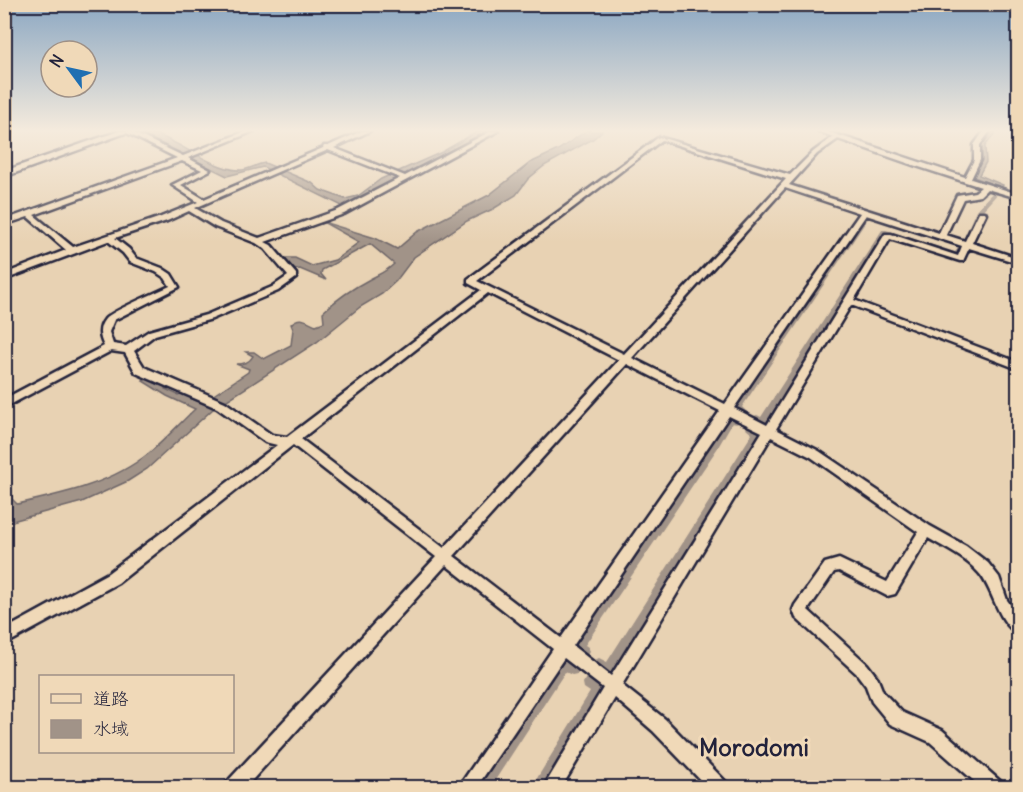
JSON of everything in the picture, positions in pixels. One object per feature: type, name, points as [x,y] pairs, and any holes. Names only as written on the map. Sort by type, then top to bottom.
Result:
[{"type":"main road","points":[[4,174],[21,168]]},
{"type":"street","points":[[4,223],[156,168]]},
{"type":"street","points":[[203,168],[207,170],[180,181],[176,186],[203,202]]},
{"type":"street","points":[[4,277],[189,208],[280,168]]},
{"type":"street","points":[[378,168],[404,178]]},
{"type":"street","points":[[259,241],[341,212],[423,168]]},
{"type":"street","points":[[621,168],[471,281],[814,454],[926,530],[961,550],[983,567],[994,582],[1002,603],[1018,626]]},
{"type":"street","points":[[758,168],[791,178]]},
{"type":"street","points":[[233,788],[801,168]]},
{"type":"street","points":[[929,168],[1018,196]]},
{"type":"street","points":[[967,181],[973,168]]},
{"type":"street","points":[[785,186],[944,237],[964,247],[1018,261]]},
{"type":"street","points":[[944,237],[960,197],[977,194],[986,186]]},
{"type":"street","points":[[4,404],[110,347],[128,350],[152,333],[200,320],[290,280],[293,276],[292,272],[282,266],[268,247],[259,241],[218,225],[189,208]]},
{"type":"street","points":[[466,788],[733,413],[864,212]]},
{"type":"street","points":[[28,213],[69,247],[70,251]]},
{"type":"street","points":[[551,788],[609,685],[763,428],[849,301],[888,236],[960,260],[964,247],[982,214]]},
{"type":"street","points":[[109,238],[126,251],[133,260],[168,276],[175,287],[111,318],[104,327],[104,336],[110,347]]},
{"type":"street","points":[[4,638],[112,578],[289,440],[488,290]]},
{"type":"street","points":[[849,301],[1018,366]]},
{"type":"street","points":[[128,350],[140,370],[221,405],[269,439],[289,440],[446,557],[659,725],[720,788]]},
{"type":"street","points":[[926,530],[890,589],[887,590],[839,565],[830,567],[801,613],[862,669],[872,682],[877,697],[896,718],[936,736],[995,788]]},
{"type":"water","points":[[211,168],[242,170],[259,168],[227,176]]},
{"type":"water","points":[[265,168],[277,168],[312,183],[320,190],[345,199],[358,196],[381,179],[406,168],[417,168],[359,200],[342,206]]},
{"type":"water","points":[[524,168],[542,168],[528,179],[516,195],[467,221],[414,257],[396,281],[382,294],[360,307],[317,342],[213,409],[147,469],[128,481],[82,502],[5,523],[5,454],[10,454],[12,499],[17,504],[86,486],[119,473],[161,443],[195,409],[167,396],[143,381],[149,378],[167,385],[165,389],[178,395],[182,393],[203,402],[248,372],[249,369],[236,364],[246,363],[253,356],[246,352],[254,352],[264,359],[291,345],[293,329],[291,324],[294,321],[303,320],[316,325],[324,322],[323,312],[351,290],[394,264],[370,244],[322,270],[321,274],[326,280],[300,269],[293,270],[281,258],[295,258],[312,266],[335,260],[359,242],[323,222],[375,238],[397,249],[417,232],[489,195]]},
{"type":"water","points":[[976,168],[983,168],[979,175],[1003,185],[1001,188],[972,176]]},
{"type":"waterway","points":[[538,788],[598,691],[589,683],[599,664],[608,672],[758,433],[751,429],[757,419],[763,422],[884,231],[956,255],[963,246],[958,244],[959,241],[965,242],[979,210],[997,191],[990,188],[981,196],[962,200],[958,209]]},
{"type":"waterway","points":[[481,788],[564,662],[572,669],[584,651],[576,647],[714,446],[730,418],[736,421],[742,412],[736,408],[867,215],[876,217]]},
{"type":"district","name":"Morodomi","points":[[754,747]]}]
